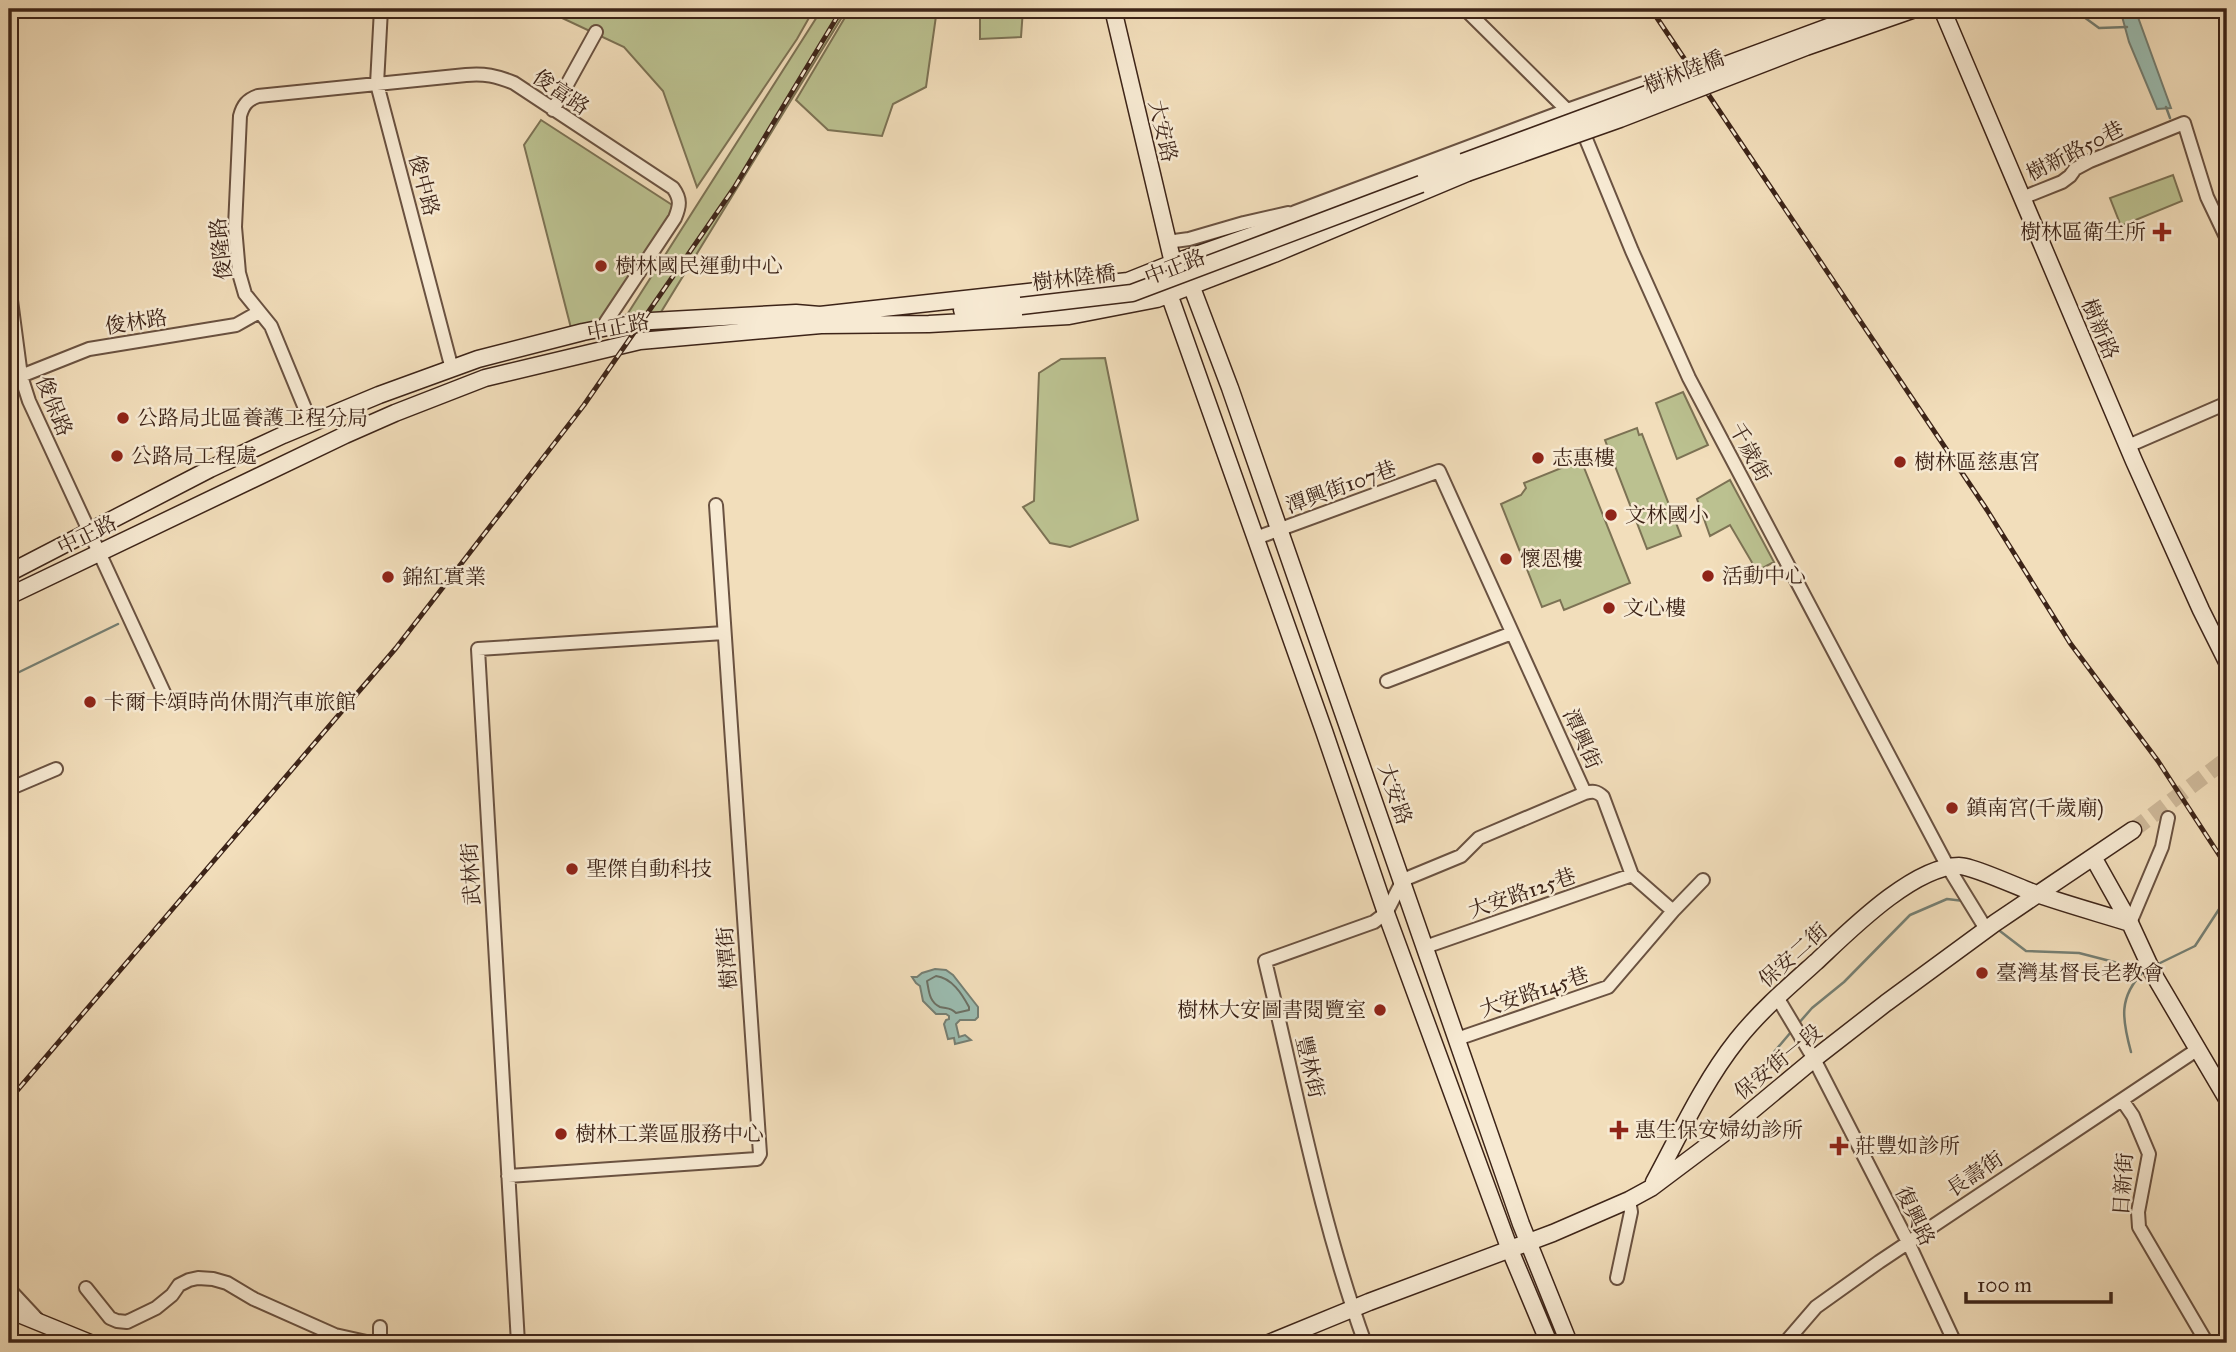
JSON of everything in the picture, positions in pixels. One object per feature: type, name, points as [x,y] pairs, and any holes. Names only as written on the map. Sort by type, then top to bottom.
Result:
[{"type":"main road","name":"大安路","points":[[1113,9],[1173,263],[1169,294],[1385,913],[1510,1250],[1549,1343]]},
{"type":"main road","name":"樹林陸橋","points":[[820,320],[1021,306],[1132,293],[1877,9]]},
{"type":"main road","name":"樹林陸橋","points":[[1233,243],[1620,119],[1806,47],[1915,9]]},
{"type":"main road","name":"樹新路","points":[[1942,9],[2128,446],[2227,662]]},
{"type":"main road","name":"樹林陸橋","points":[[1274,254],[1465,167]]},
{"type":"main road","name":"中正路","points":[[9,596],[395,412],[485,378],[640,341],[1128,281],[1233,243]]},
{"type":"main road","name":"中正路","points":[[9,573],[210,469],[311,423],[478,359],[583,332],[651,320],[796,313],[820,320],[929,324],[1069,316],[1157,299],[1274,254]]},
{"type":"main road","name":"大安路","points":[[1173,263],[1191,285],[1230,388],[1528,1242],[1569,1343]]},
{"type":"main road","points":[[583,332],[587,354]]},
{"type":"main road","points":[[138,507],[148,530]]},
{"type":"main road","name":"保安街一段","points":[[1269,1343],[1510,1250],[1629,1200],[1651,1188],[1731,1128],[1814,1059],[1991,926],[2133,830]]},
{"type":"main road","points":[[2093,857],[2130,923],[2152,970],[2227,1099]]},
{"type":"main road","points":[[1948,867],[1962,866],[2037,894],[2130,923]]},
{"type":"main road","name":"保安二街","points":[[1651,1188],[1711,1080],[1736,1041],[1777,997],[1861,921],[1908,885],[1948,867]]},
{"type":"main road","points":[[9,1310],[80,1342]]},
{"type":"street","name":"俊中路","points":[[381,9],[377,84],[452,369]]},
{"type":"street","name":"千歲街","points":[[1465,9],[1567,110],[1586,139],[1641,273],[1689,378],[1948,867],[1973,909],[1991,926]]},
{"type":"street","points":[[553,110],[596,33]]},
{"type":"street","name":"俊富路","points":[[250,99],[258,96],[481,74],[497,76],[514,83],[673,188],[678,196],[680,207],[675,218],[603,328]]},
{"type":"street","points":[[1233,243],[1295,212],[1669,74]]},
{"type":"street","name":"俊隆路","points":[[250,99],[243,106],[240,116],[235,227],[242,283],[246,294],[271,326],[311,423]]},
{"type":"street","name":"樹新路50巷","points":[[2021,198],[2062,182],[2090,160],[2184,123],[2207,197],[2227,239]]},
{"type":"street","points":[[1167,242],[1295,212]]},
{"type":"street","name":"俊保路","points":[[9,285],[21,376],[36,417],[166,697]]},
{"type":"street","name":"俊林路","points":[[21,376],[89,349],[236,325],[259,312]]},
{"type":"street","points":[[2128,446],[2227,403]]},
{"type":"street","name":"潭興街107巷","points":[[1256,538],[1439,471]]},
{"type":"street","name":"潭興街","points":[[1439,471],[1585,793],[1598,792],[1603,797],[1632,875],[1672,911]]},
{"type":"street","name":"樹潭街","points":[[508,1176],[757,1159],[760,1153],[716,505]]},
{"type":"street","name":"武林街","points":[[518,1343],[478,649],[724,633]]},
{"type":"street","points":[[1387,681],[1512,633]]},
{"type":"street","points":[[9,789],[56,769]]},
{"type":"street","points":[[1385,913],[1403,880],[1461,856],[1479,838],[1585,793]]},
{"type":"street","points":[[2130,923],[2162,847],[2168,818]]},
{"type":"street","name":"大安路125巷","points":[[1425,947],[1632,875]]},
{"type":"street","name":"大安路145巷","points":[[1457,1039],[1608,987],[1672,911],[1703,880]]},
{"type":"street","name":"豐林街","points":[[1352,1309],[1328,1227],[1265,961],[1374,922],[1385,913]]},
{"type":"street","name":"復興路","points":[[1777,997],[1814,1059],[1908,1242],[1955,1343]]},
{"type":"street","name":"長壽街","points":[[1785,1343],[1816,1307],[1908,1242],[2198,1049]]},
{"type":"street","name":"日新街","points":[[2122,1100],[2133,1116],[2149,1154],[2138,1212],[2138,1227],[2207,1343]]},
{"type":"street","points":[[1617,1278],[1631,1212],[1629,1200]]},
{"type":"street","points":[[86,1288],[110,1318],[127,1322],[156,1308],[173,1295],[179,1285],[198,1278],[213,1279],[227,1283],[254,1299],[335,1335],[371,1343]]},
{"type":"street","points":[[9,1289],[41,1324]]},
{"type":"street","points":[[1352,1309],[1365,1343]]},
{"type":"street","points":[[377,1343],[380,1341],[380,1327]]},
{"type":"street","points":[[1749,1343],[1775,1343]]},
{"type":"green space","points":[[543,9],[814,9],[797,39],[697,187],[663,91],[624,47]]},
{"type":"green space","points":[[822,9],[847,9],[661,312],[623,321]]},
{"type":"green space","points":[[850,9],[937,9],[926,87],[893,104],[882,136],[828,130],[796,100]]},
{"type":"green space","points":[[980,9],[1023,9],[1021,37],[980,39]]},
{"type":"green space","name":"樹林國民運動中心","points":[[541,120],[683,212],[610,321],[571,328],[524,145]]},
{"type":"green space","points":[[2173,175],[2182,201],[2121,226],[2110,198]]},
{"type":"green space","points":[[1105,358],[1138,520],[1070,547],[1050,543],[1023,507],[1034,501],[1039,373],[1061,359]]},
{"type":"green space","points":[[1683,392],[1708,445],[1677,459],[1656,403]]},
{"type":"green space","points":[[1637,428],[1639,435],[1642,434],[1681,536],[1647,549],[1605,440]]},
{"type":"green space","points":[[1581,460],[1630,583],[1564,610],[1560,600],[1542,607],[1501,504],[1521,495],[1526,488],[1524,483]]},
{"type":"green space","points":[[1730,480],[1774,562],[1757,571],[1730,525],[1710,536],[1697,499]]},
{"type":"water","points":[[2120,9],[2135,9],[2171,108],[2157,109],[2129,42]]},
{"type":"water","points":[[935,969],[946,970],[953,975],[978,1007],[978,1017],[975,1020],[960,1020],[956,1024],[959,1037],[965,1035],[971,1040],[955,1044],[954,1038],[948,1039],[944,1024],[949,1016],[936,1014],[923,1001],[920,986],[912,977]]},
{"type":"waterway","points":[[2073,9],[2099,28],[2127,27]]},
{"type":"waterway","points":[[2166,107],[2170,118]]},
{"type":"waterway","points":[[9,677],[118,624]]},
{"type":"waterway","points":[[2156,965],[2195,946],[2227,897]]},
{"type":"waterway","points":[[1798,1024],[1910,915],[1947,899],[1964,901]]},
{"type":"waterway","points":[[1996,928],[2026,951],[2079,953],[2143,972]]},
{"type":"waterway","points":[[2131,1052],[2124,1009],[2130,990],[2144,971]]},
{"type":"waterway","points":[[1763,1065],[1791,1032]]},
{"type":"tunnel","points":[[2133,830],[2227,759]]},
{"type":"railway","points":[[9,1100],[396,648],[584,405],[734,188],[842,9]]},
{"type":"railway","points":[[1651,9],[1987,510],[2070,643],[2158,761],[2227,867]]},
{"type":"place","name":"樹林區衛生所","points":[[2162,232]]},
{"type":"place","name":"樹林國民運動中心","points":[[601,266]]},
{"type":"place","name":"公路局北區養護工程分局","points":[[123,418]]},
{"type":"place","name":"公路局工程處","points":[[117,456]]},
{"type":"place","name":"志惠樓","points":[[1538,458]]},
{"type":"place","name":"樹林區慈惠宮","points":[[1900,462]]},
{"type":"place","name":"文林國小","points":[[1611,515]]},
{"type":"place","name":"懷恩樓","points":[[1506,559]]},
{"type":"place","name":"活動中心","points":[[1708,576]]},
{"type":"place","name":"錦紅實業","points":[[388,577]]},
{"type":"place","name":"文心樓","points":[[1609,608]]},
{"type":"place","name":"卡爾卡頌時尚休閒汽車旅館","points":[[90,702]]},
{"type":"place","name":"鎮南宮(千歲廟)","points":[[1952,808]]},
{"type":"place","name":"聖傑自動科技","points":[[572,869]]},
{"type":"place","name":"臺灣基督長老教會","points":[[1982,973]]},
{"type":"place","name":"樹林大安圖書閱覽室","points":[[1380,1010]]},
{"type":"place","name":"惠生保安婦幼診所","points":[[1619,1130]]},
{"type":"place","name":"樹林工業區服務中心","points":[[561,1134]]},
{"type":"place","name":"莊豐如診所","points":[[1839,1146]]}]
